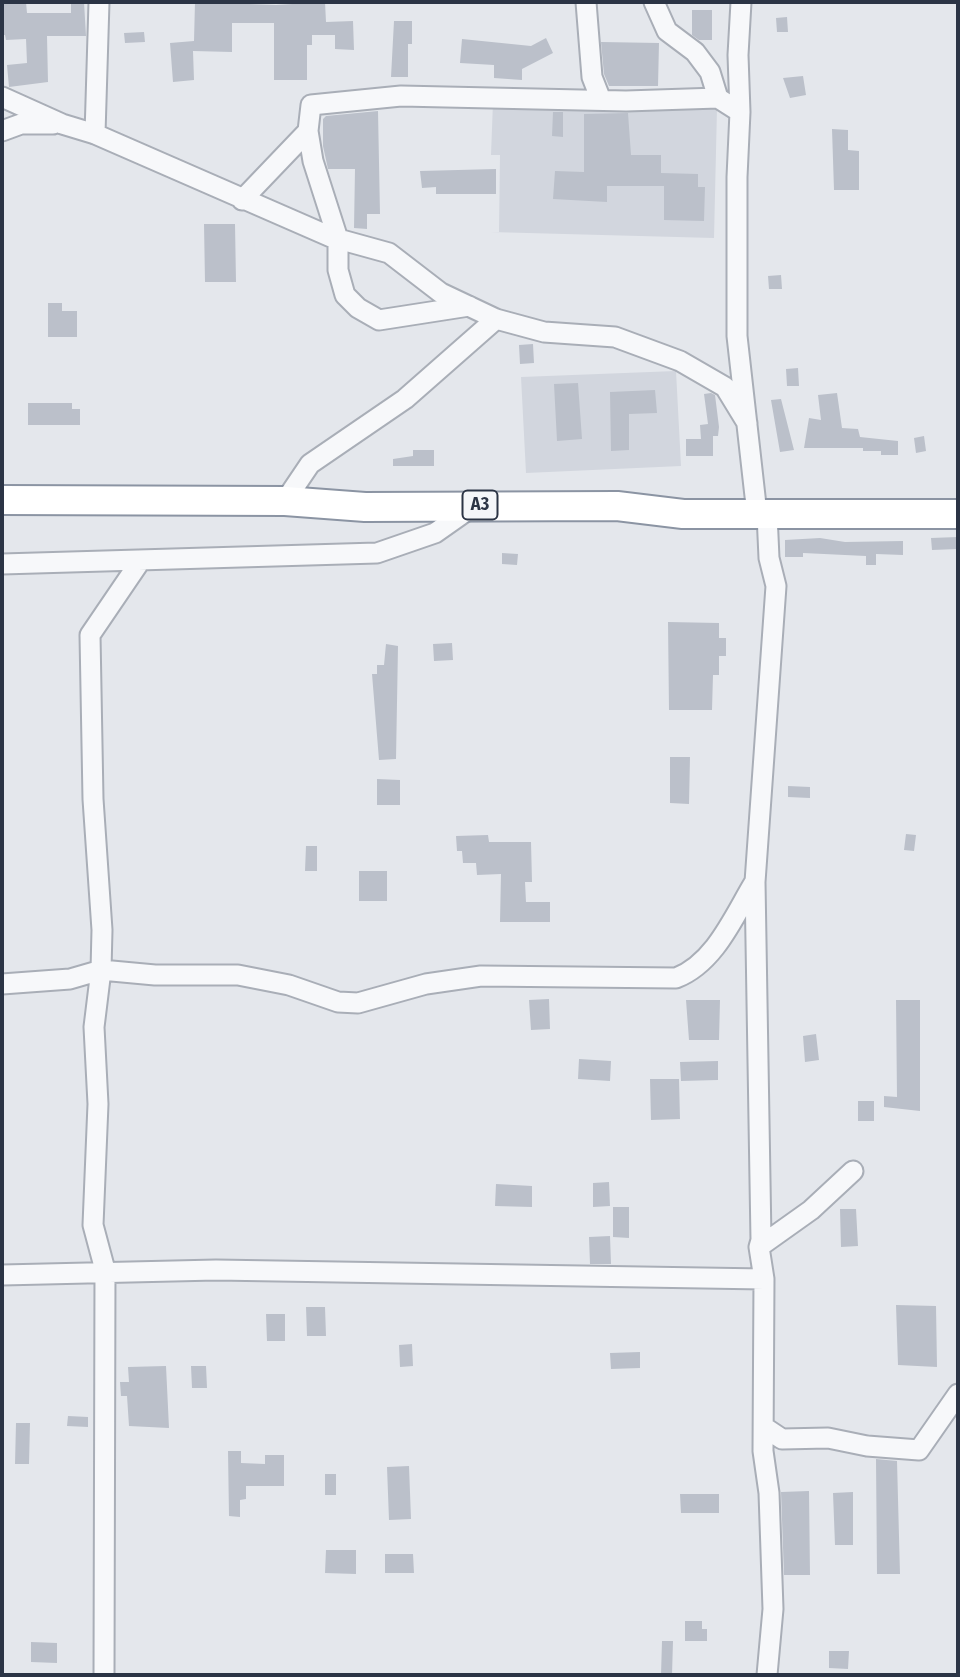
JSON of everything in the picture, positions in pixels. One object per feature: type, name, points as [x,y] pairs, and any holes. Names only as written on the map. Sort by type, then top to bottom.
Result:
[{"type":"highway","name":"A3","points":[[2,500],[285,501],[365,507],[617,506],[683,514],[958,514]]},
{"type":"street","points":[[95,134],[99,2]]},
{"type":"street","points":[[586,2],[592,77],[601,100]]},
{"type":"street","points":[[654,2],[667,31],[695,52],[710,72],[718,98]]},
{"type":"street","points":[[741,2],[738,55],[740,112],[737,177],[737,336],[747,423],[776,586],[755,882],[759,1247],[764,1279],[764,1427],[773,1609],[767,1675]]},
{"type":"street","points":[[2,96],[62,124],[95,134],[242,200],[338,239],[389,253],[441,293],[496,320],[544,332],[615,337],[680,360],[725,387],[747,423]]},
{"type":"street","points":[[469,306],[379,320],[358,308],[345,295],[338,270],[338,239],[313,161],[308,131],[311,105],[370,97],[601,100],[718,98],[740,112]]},
{"type":"street","points":[[2,131],[21,124],[62,124]]},
{"type":"street","points":[[242,200],[308,131]]},
{"type":"street","points":[[285,501],[310,464],[405,399],[496,320]]},
{"type":"street","points":[[2,564],[377,553],[435,533],[474,505]]},
{"type":"street","points":[[104,1675],[105,1270],[93,1225],[98,1104],[94,1027],[101,970],[90,635],[141,559]]},
{"type":"street","points":[[2,984],[70,979],[101,970],[155,975],[238,975],[289,985],[338,1002],[358,1003],[426,984],[481,976],[677,978],[691,972],[721,939],[755,882]]},
{"type":"street","points":[[759,1247],[811,1210],[853,1171]]},
{"type":"street","points":[[2,1275],[105,1270],[764,1279]]},
{"type":"street","points":[[764,1427],[782,1439],[828,1438],[867,1446],[919,1450],[958,1394]]},
{"type":"shaded area","points":[[493,102],[717,108],[714,238],[490,232],[499,232],[500,155],[491,155]]},
{"type":"shaded area","points":[[676,371],[681,466],[526,473],[521,377]]},
{"type":"building","points":[[2,2],[26,2],[27,13],[71,13],[71,2],[84,2],[86,36],[47,36],[48,82],[9,87],[7,65],[27,63],[26,39],[6,40],[5,35],[2,35]]},
{"type":"building","points":[[195,2],[276,5],[325,2],[326,22],[353,21],[354,50],[335,49],[335,35],[312,35],[312,45],[307,45],[307,80],[274,80],[274,23],[232,23],[232,52],[193,51],[194,80],[173,82],[170,43],[194,41]]},
{"type":"building","points":[[692,10],[712,10],[712,40],[699,40],[692,35]]},
{"type":"building","points":[[787,17],[788,32],[777,32],[776,18]]},
{"type":"building","points":[[394,21],[412,21],[412,44],[408,44],[408,77],[391,77]]},
{"type":"building","points":[[144,32],[145,42],[125,43],[124,33]]},
{"type":"building","points":[[546,38],[553,53],[522,69],[522,80],[494,78],[494,65],[460,63],[462,39],[531,46]]},
{"type":"building","points":[[601,42],[659,43],[658,86],[609,86],[604,74]]},
{"type":"building","points":[[803,76],[806,95],[790,98],[783,78]]},
{"type":"building","points":[[378,111],[380,214],[367,214],[367,229],[354,228],[355,169],[328,169],[323,146],[323,119],[326,116]]},
{"type":"building","points":[[553,112],[563,112],[563,137],[552,136]]},
{"type":"building","points":[[628,113],[631,155],[661,155],[661,173],[698,174],[698,187],[705,187],[704,221],[664,220],[664,186],[607,186],[607,202],[553,199],[555,171],[584,172],[584,114]]},
{"type":"building","points":[[832,129],[848,130],[848,150],[859,151],[859,190],[834,190]]},
{"type":"building","points":[[496,169],[496,194],[436,194],[436,187],[422,188],[420,171]]},
{"type":"building","points":[[204,224],[235,224],[236,282],[205,282]]},
{"type":"building","points":[[781,275],[782,289],[769,289],[768,276]]},
{"type":"building","points":[[48,303],[62,303],[62,311],[77,311],[77,337],[48,337]]},
{"type":"building","points":[[533,344],[534,363],[520,364],[519,345]]},
{"type":"building","points":[[798,368],[799,386],[787,386],[786,369]]},
{"type":"building","points":[[578,383],[582,439],[557,441],[554,384]]},
{"type":"building","points":[[655,390],[657,413],[629,414],[629,450],[611,451],[610,392]]},
{"type":"building","points":[[837,393],[842,428],[858,429],[860,437],[898,441],[898,455],[881,455],[881,451],[863,451],[863,448],[804,448],[809,418],[821,420],[818,395]]},
{"type":"building","points":[[704,394],[715,395],[719,427],[718,436],[713,436],[713,456],[686,456],[686,439],[701,439],[700,425],[708,424]]},
{"type":"building","points":[[781,399],[794,450],[780,452],[771,400]]},
{"type":"building","points":[[28,403],[72,403],[72,409],[80,409],[80,425],[28,425]]},
{"type":"building","points":[[924,436],[926,451],[916,453],[914,438]]},
{"type":"building","points":[[413,450],[434,450],[434,466],[393,466],[393,459],[413,456]]},
{"type":"building","points":[[958,537],[958,549],[932,550],[931,538]]},
{"type":"building","points":[[820,538],[845,542],[903,541],[903,555],[876,554],[876,565],[866,565],[866,556],[803,553],[803,557],[785,557],[785,540]]},
{"type":"building","points":[[502,553],[518,554],[517,565],[502,564]]},
{"type":"building","points":[[668,622],[719,623],[719,638],[726,638],[726,656],[719,656],[719,675],[713,675],[712,710],[669,710]]},
{"type":"building","points":[[452,643],[453,660],[434,661],[433,644]]},
{"type":"building","points":[[386,644],[398,646],[396,759],[379,760],[372,674],[377,674],[377,665],[384,665]]},
{"type":"building","points":[[670,757],[690,757],[689,804],[670,803]]},
{"type":"building","points":[[377,779],[400,780],[400,805],[377,805]]},
{"type":"building","points":[[788,786],[810,787],[810,798],[788,797]]},
{"type":"building","points":[[906,834],[916,835],[914,851],[904,850]]},
{"type":"building","points":[[488,835],[489,842],[531,842],[532,882],[525,882],[526,902],[550,902],[550,922],[500,922],[501,874],[477,875],[476,863],[463,863],[462,851],[457,851],[456,836]]},
{"type":"building","points":[[306,846],[317,846],[317,871],[305,871]]},
{"type":"building","points":[[359,871],[387,871],[387,901],[359,901]]},
{"type":"building","points":[[549,999],[550,1029],[531,1030],[529,1000]]},
{"type":"building","points":[[686,1000],[720,1000],[719,1040],[689,1040]]},
{"type":"building","points":[[896,1000],[920,1000],[920,1111],[884,1107],[884,1096],[897,1097]]},
{"type":"building","points":[[816,1034],[819,1060],[805,1062],[803,1036]]},
{"type":"building","points":[[579,1059],[611,1061],[610,1081],[578,1079]]},
{"type":"building","points":[[718,1061],[718,1080],[681,1081],[680,1062]]},
{"type":"building","points":[[650,1079],[679,1079],[680,1119],[651,1120]]},
{"type":"building","points":[[858,1101],[874,1101],[874,1121],[858,1121]]},
{"type":"building","points":[[609,1182],[610,1206],[593,1207],[593,1183]]},
{"type":"building","points":[[496,1184],[532,1186],[532,1207],[495,1206]]},
{"type":"building","points":[[613,1207],[629,1207],[629,1238],[613,1237]]},
{"type":"building","points":[[840,1209],[856,1209],[858,1246],[841,1247]]},
{"type":"building","points":[[610,1236],[611,1264],[590,1264],[589,1237]]},
{"type":"building","points":[[896,1305],[936,1306],[937,1367],[898,1365]]},
{"type":"building","points":[[306,1307],[325,1307],[326,1336],[307,1336]]},
{"type":"building","points":[[266,1314],[285,1314],[285,1341],[267,1341]]},
{"type":"building","points":[[412,1344],[413,1366],[400,1367],[399,1345]]},
{"type":"building","points":[[640,1352],[640,1368],[611,1369],[610,1353]]},
{"type":"building","points":[[166,1366],[169,1428],[129,1426],[127,1396],[121,1396],[120,1382],[129,1382],[128,1367]]},
{"type":"building","points":[[191,1366],[206,1366],[207,1388],[192,1388]]},
{"type":"building","points":[[68,1416],[88,1417],[88,1427],[67,1426]]},
{"type":"building","points":[[16,1423],[30,1423],[29,1464],[15,1464]]},
{"type":"building","points":[[228,1451],[241,1451],[241,1463],[265,1464],[265,1455],[284,1455],[284,1486],[246,1486],[246,1499],[240,1500],[240,1517],[229,1516]]},
{"type":"building","points":[[876,1459],[897,1461],[900,1574],[877,1574]]},
{"type":"building","points":[[409,1466],[411,1519],[389,1520],[387,1467]]},
{"type":"building","points":[[325,1474],[336,1474],[336,1495],[325,1495]]},
{"type":"building","points":[[809,1491],[810,1575],[784,1575],[781,1492]]},
{"type":"building","points":[[853,1492],[853,1545],[835,1545],[833,1493]]},
{"type":"building","points":[[680,1494],[719,1494],[719,1513],[681,1513]]},
{"type":"building","points":[[326,1550],[356,1550],[356,1574],[325,1573]]},
{"type":"building","points":[[385,1554],[413,1554],[414,1573],[385,1573]]},
{"type":"building","points":[[685,1621],[702,1621],[702,1629],[707,1629],[707,1641],[685,1641]]},
{"type":"building","points":[[662,1641],[673,1641],[672,1675],[661,1675]]},
{"type":"building","points":[[31,1642],[57,1643],[57,1663],[31,1662]]},
{"type":"building","points":[[829,1651],[849,1651],[848,1669],[829,1668]]}]
